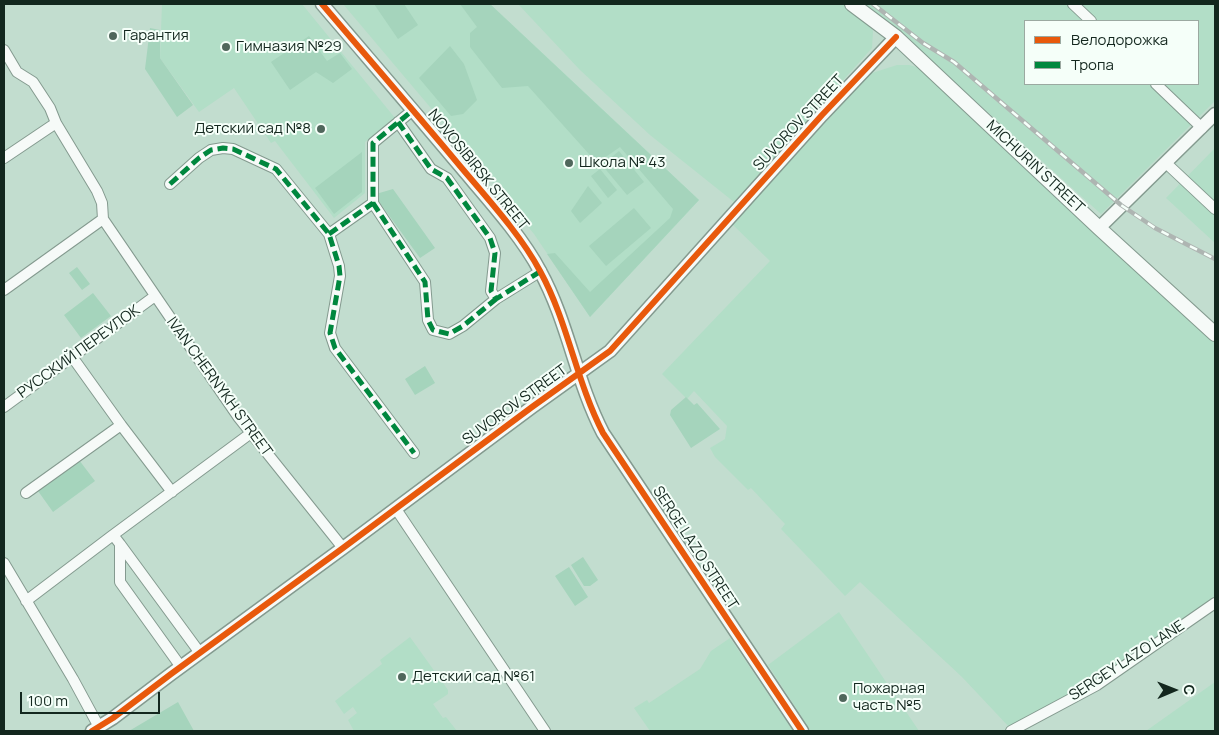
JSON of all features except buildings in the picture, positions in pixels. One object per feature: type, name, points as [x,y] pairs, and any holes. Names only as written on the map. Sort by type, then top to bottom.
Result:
[{"type":"main road","name":"MICHURIN STREET","points":[[852,4],[896,37],[1215,334]]},
{"type":"street","name":"NOVOSIBIRSK STREET","points":[[322,4],[413,110],[523,244],[541,271],[565,328],[579,374]]},
{"type":"street","points":[[1073,4],[1090,20]]},
{"type":"street","name":"SUVOROV STREET","points":[[96,729],[610,351],[822,115],[896,37]]},
{"type":"street","points":[[4,50],[17,72],[33,82],[50,108],[56,123],[97,191],[102,203],[103,219],[4,290]]},
{"type":"street","points":[[1157,85],[1202,128]]},
{"type":"street","points":[[413,110],[373,143],[373,203],[425,282],[428,320],[432,330],[448,334],[462,326],[496,299],[541,271]]},
{"type":"street","points":[[1099,228],[1215,114]]},
{"type":"street","points":[[398,122],[431,170],[447,178],[490,238],[495,253],[491,291],[496,299]]},
{"type":"street","points":[[4,158],[56,123]]},
{"type":"street","points":[[170,184],[199,158],[211,150],[223,148],[233,149],[276,169],[329,234],[339,266],[340,276],[330,333],[335,348],[414,453]]},
{"type":"street","points":[[1166,163],[1215,209]]},
{"type":"street","points":[[329,234],[373,203]]},
{"type":"street","name":"IVAN CHERNYKH STREET","points":[[103,219],[251,433],[343,548]]},
{"type":"street","name":"РУССКИЙ ПЕРЕУЛОК","points":[[4,407],[155,296]]},
{"type":"street","points":[[72,358],[172,492]]},
{"type":"street","name":"SERGE LAZO STREET","points":[[579,374],[592,411],[603,433],[802,731]]},
{"type":"street","points":[[26,494],[121,426]]},
{"type":"street","points":[[26,601],[251,433]]},
{"type":"street","points":[[396,509],[545,731]]},
{"type":"street","points":[[113,535],[200,653]]},
{"type":"street","points":[[120,544],[120,582],[181,667]]},
{"type":"street","points":[[4,563],[74,679],[96,729]]},
{"type":"street","name":"SERGEY LAZO LANE","points":[[1011,731],[1097,685],[1215,603]]},
{"type":"shaded area","points":[[162,4],[302,4],[395,118],[365,142],[365,193],[334,218],[275,141],[271,143],[234,88],[199,112],[160,58]]},
{"type":"shaded area","name":"Школа № 43","points":[[343,4],[490,4],[699,200],[590,317],[534,234],[473,158]]},
{"type":"shaded area","points":[[374,4],[404,4],[418,25],[398,39]]},
{"type":"shaded area","points":[[460,4],[490,4],[699,200],[590,317],[547,254],[555,253],[590,292],[670,218],[673,209],[620,147],[597,163],[528,86],[502,88],[470,47],[470,33],[477,27]]},
{"type":"shaded area","points":[[518,4],[845,4],[863,17],[873,31],[872,48],[734,202],[650,135],[580,70]]},
{"type":"shaded area","points":[[860,4],[1215,4],[1215,101],[1101,214],[895,29]]},
{"type":"shaded area","points":[[150,28],[160,30],[160,58],[193,105],[177,117],[145,69]]},
{"type":"shaded area","points":[[309,36],[327,61],[340,53],[352,69],[333,83],[316,72],[290,90],[271,62]]},
{"type":"shaded area","points":[[450,46],[464,64],[477,100],[463,114],[451,116],[419,78]]},
{"type":"shaded area","points":[[897,65],[909,65],[920,68],[1215,342],[1215,599],[1095,682],[1010,728],[962,677],[860,582],[845,596],[781,529],[785,524],[751,488],[748,490],[715,457],[710,448],[725,439],[727,426],[694,391],[687,399],[662,374],[770,261],[732,224],[869,74]]},
{"type":"shaded area","points":[[1215,148],[1215,243],[1166,198]]},
{"type":"shaded area","points":[[619,151],[644,182],[627,195],[602,165]]},
{"type":"shaded area","points":[[362,152],[362,192],[334,214],[315,188]]},
{"type":"shaded area","points":[[600,169],[617,190],[608,198],[591,176]]},
{"type":"shaded area","points":[[588,186],[602,203],[580,223],[571,211]]},
{"type":"shaded area","points":[[393,189],[435,248],[420,258],[377,199],[376,194]]},
{"type":"shaded area","points":[[634,208],[651,228],[606,266],[589,246]]},
{"type":"shaded area","points":[[77,267],[90,284],[82,290],[69,273]]},
{"type":"shaded area","points":[[93,293],[111,316],[81,338],[64,315]]},
{"type":"shaded area","points":[[425,366],[435,383],[415,395],[405,379]]},
{"type":"shaded area","points":[[686,397],[694,405],[697,403],[720,429],[691,448],[670,415],[671,410]]},
{"type":"shaded area","points":[[79,460],[95,481],[53,512],[38,491]]},
{"type":"shaded area","points":[[583,557],[598,580],[590,586],[584,586],[571,565]]},
{"type":"shaded area","points":[[569,567],[588,597],[575,606],[555,576]]},
{"type":"shaded area","name":"Пожарная часть №5","points":[[839,612],[919,731],[811,731],[768,665]]},
{"type":"shaded area","name":"Детский сад №61","points":[[410,637],[448,690],[448,694],[433,704],[443,718],[446,717],[457,731],[354,731],[348,720],[357,713],[353,707],[344,714],[335,701],[382,664],[380,660]]},
{"type":"shaded area","points":[[730,638],[793,731],[650,731],[634,708],[647,700],[649,703],[700,669],[711,651]]},
{"type":"shaded area","points":[[1215,682],[1215,731],[1146,731]]},
{"type":"shaded area","points":[[178,702],[194,731],[129,731]]},
{"type":"railway","points":[[873,4],[923,43],[954,62],[1121,205],[1155,228],[1215,259]]},
{"type":"marked path","points":[[329,234],[373,203],[373,143],[413,110]]},
{"type":"marked path","points":[[398,122],[431,169],[447,178],[490,238],[495,253],[491,291],[496,299],[541,271]]},
{"type":"marked path","points":[[170,184],[199,158],[211,150],[223,148],[233,149],[276,169],[329,234],[339,266],[340,276],[330,333],[335,348],[414,453]]},
{"type":"marked path","points":[[373,203],[425,282],[428,320],[433,330],[449,334],[463,326],[496,299]]},
{"type":"cycle path","points":[[322,4],[492,203],[532,257],[550,290],[586,393],[603,433],[802,731]]},
{"type":"cycle path","points":[[92,731],[113,718],[610,351],[822,115],[896,37]]},
{"type":"place","name":"Гарантия","points":[[113,36]]},
{"type":"place","name":"Гимназия №29","points":[[226,47]]},
{"type":"place","name":"Детский сад №8","points":[[321,129]]},
{"type":"place","name":"Школа № 43","points":[[569,163]]},
{"type":"place","name":"Детский сад №61","points":[[402,677]]},
{"type":"place","name":"Пожарная часть №5","points":[[843,698]]}]
